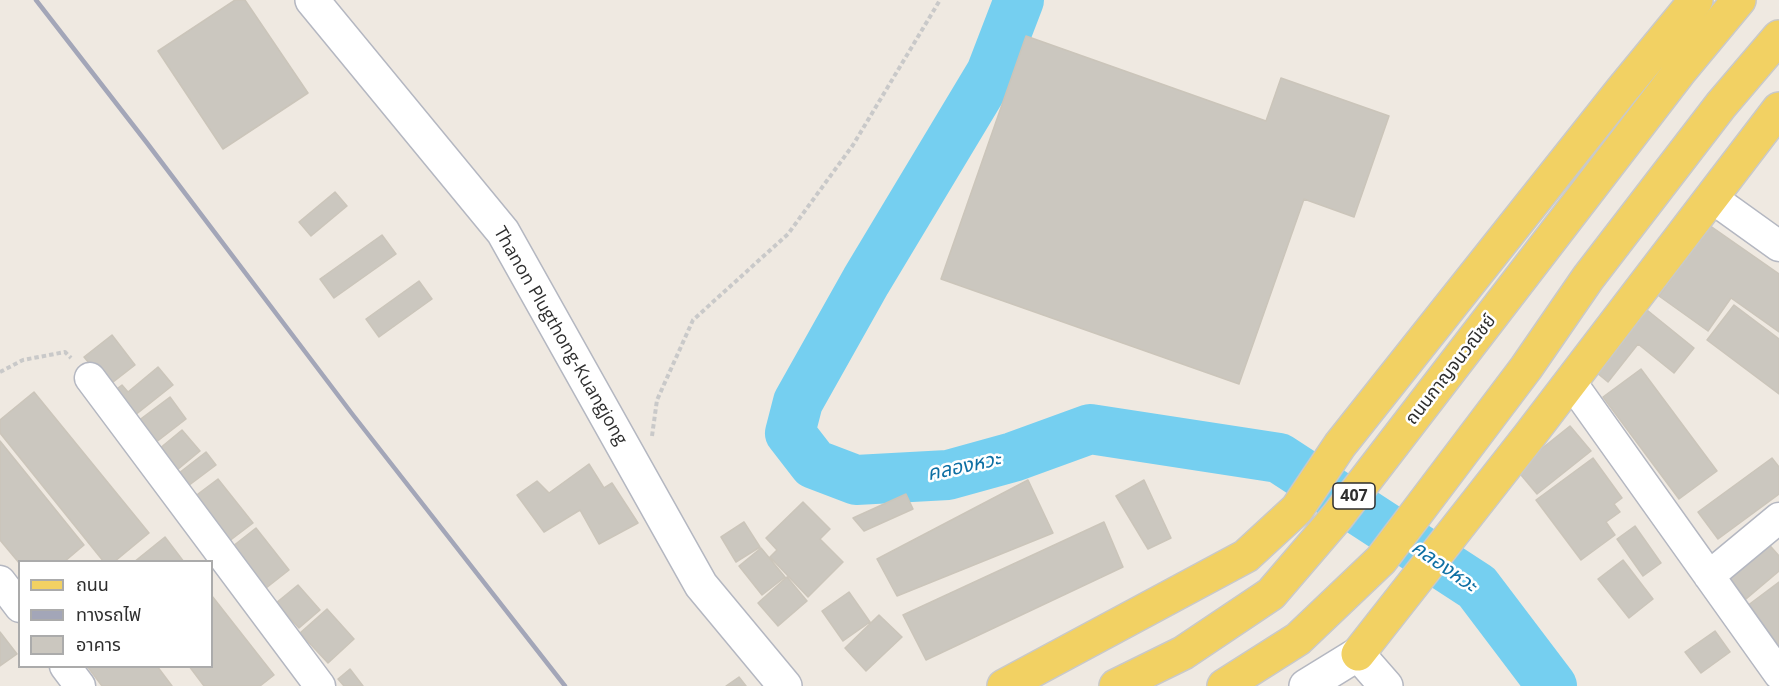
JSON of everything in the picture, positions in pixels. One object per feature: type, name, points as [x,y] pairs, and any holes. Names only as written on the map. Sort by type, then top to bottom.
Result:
[{"type":"main road","points":[[1005,686],[1246,556],[1297,509],[1340,445],[1696,0]]},
{"type":"main road","name":"ถนนกาญจนวณิชย์","points":[[1116,686],[1183,653],[1271,594],[1337,517],[1680,71],[1739,0]]},
{"type":"main road","points":[[1224,686],[1298,639],[1381,560],[1526,368],[1588,278],[1721,105],[1779,37]]},
{"type":"main road","points":[[1358,654],[1571,382],[1779,109]]},
{"type":"street","name":"Thanon Plugthong-Kuangjong","points":[[312,0],[503,232],[701,585],[785,686]]},
{"type":"street","points":[[1712,198],[1779,246]]},
{"type":"street","points":[[90,378],[320,686]]},
{"type":"street","points":[[1571,382],[1779,674]]},
{"type":"street","points":[[1709,576],[1779,518]]},
{"type":"street","points":[[0,581],[18,604]]},
{"type":"street","points":[[1306,686],[1358,654],[1386,686]]},
{"type":"street","points":[[66,668],[80,686]]},
{"type":"path","points":[[645,485],[657,399],[693,320],[788,234],[853,145],[940,0]]},
{"type":"path","points":[[0,372],[23,360],[65,352],[90,378]]},
{"type":"building","points":[[235,0],[245,0],[308,93],[223,149],[158,51]]},
{"type":"building","points":[[1026,36],[1266,121],[1281,78],[1389,116],[1354,217],[1304,199],[1239,384],[941,279]]},
{"type":"building","points":[[335,192],[347,206],[311,236],[299,222]]},
{"type":"building","points":[[1709,225],[1779,274],[1779,332],[1731,298],[1708,331],[1659,296]]},
{"type":"building","points":[[382,235],[396,254],[334,298],[320,279]]},
{"type":"building","points":[[419,281],[432,299],[379,337],[366,319]]},
{"type":"building","points":[[1734,305],[1779,339],[1779,394],[1707,340]]},
{"type":"building","points":[[1642,306],[1694,348],[1674,373],[1638,344],[1608,382],[1591,368]]},
{"type":"building","points":[[112,335],[135,365],[108,386],[84,357]]},
{"type":"building","points":[[158,367],[173,385],[134,416],[114,391],[122,385],[128,392]]},
{"type":"building","points":[[1641,369],[1717,471],[1679,499],[1603,397]]},
{"type":"building","points":[[34,392],[149,533],[116,560],[102,560],[0,433],[0,420]]},
{"type":"building","points":[[170,397],[186,419],[155,443],[138,421]]},
{"type":"building","points":[[1570,426],[1591,451],[1537,494],[1516,469]]},
{"type":"building","points":[[182,430],[200,451],[177,470],[159,449]]},
{"type":"building","points":[[0,441],[84,545],[66,560],[18,562],[0,540]]},
{"type":"building","points":[[206,452],[216,465],[188,486],[179,473]]},
{"type":"building","points":[[1593,458],[1622,498],[1614,504],[1620,512],[1606,522],[1615,535],[1581,560],[1536,500]]},
{"type":"building","points":[[1772,458],[1779,467],[1779,494],[1718,539],[1698,512]]},
{"type":"building","points":[[589,464],[604,488],[612,483],[638,523],[599,544],[580,510],[544,532],[517,495],[537,481],[549,493]]},
{"type":"building","points":[[218,479],[253,523],[224,545],[190,500]]},
{"type":"building","points":[[1028,480],[1053,533],[897,596],[877,559]]},
{"type":"building","points":[[1144,480],[1171,538],[1148,549],[1116,496]]},
{"type":"building","points":[[906,494],[913,509],[864,531],[853,518]]},
{"type":"building","points":[[803,502],[830,529],[820,539],[843,562],[808,597],[770,557],[777,550],[766,538]]},
{"type":"building","points":[[744,522],[760,547],[736,562],[721,537]]},
{"type":"building","points":[[1104,522],[1123,567],[926,660],[903,615]]},
{"type":"building","points":[[1635,526],[1661,563],[1643,576],[1617,539]]},
{"type":"building","points":[[256,528],[289,570],[261,592],[228,550]]},
{"type":"building","points":[[165,537],[182,560],[136,560]]},
{"type":"building","points":[[1765,540],[1779,556],[1779,571],[1746,599],[1724,574]]},
{"type":"building","points":[[761,548],[785,577],[762,595],[739,566]]},
{"type":"building","points":[[1623,560],[1653,599],[1629,618],[1598,579]]},
{"type":"building","points":[[787,577],[807,601],[778,626],[758,603]]},
{"type":"building","points":[[1779,582],[1779,647],[1747,606]]},
{"type":"building","points":[[298,585],[320,610],[299,628],[276,603]]},
{"type":"building","points":[[849,592],[870,622],[843,641],[822,611]]},
{"type":"building","points":[[213,597],[274,675],[260,686],[204,686],[190,668],[213,668]]},
{"type":"building","points":[[327,609],[354,639],[328,663],[300,633]]},
{"type":"building","points":[[879,615],[902,637],[866,671],[845,648]]},
{"type":"building","points":[[1715,631],[1730,652],[1701,673],[1685,652]]},
{"type":"building","points":[[0,632],[17,654],[0,666]]},
{"type":"building","points":[[88,668],[158,668],[172,686],[102,686]]},
{"type":"building","points":[[350,669],[363,686],[344,686],[338,679]]},
{"type":"building","points":[[739,677],[746,686],[726,686]]},
{"type":"waterway","name":"คลองหวะ","points":[[1019,0],[991,73],[866,281],[798,402],[790,433],[814,464],[856,480],[948,475],[1013,457],[1090,429],[1279,458],[1477,587],[1552,686]]},
{"type":"railway","points":[[36,0],[353,415],[565,686]]}]
